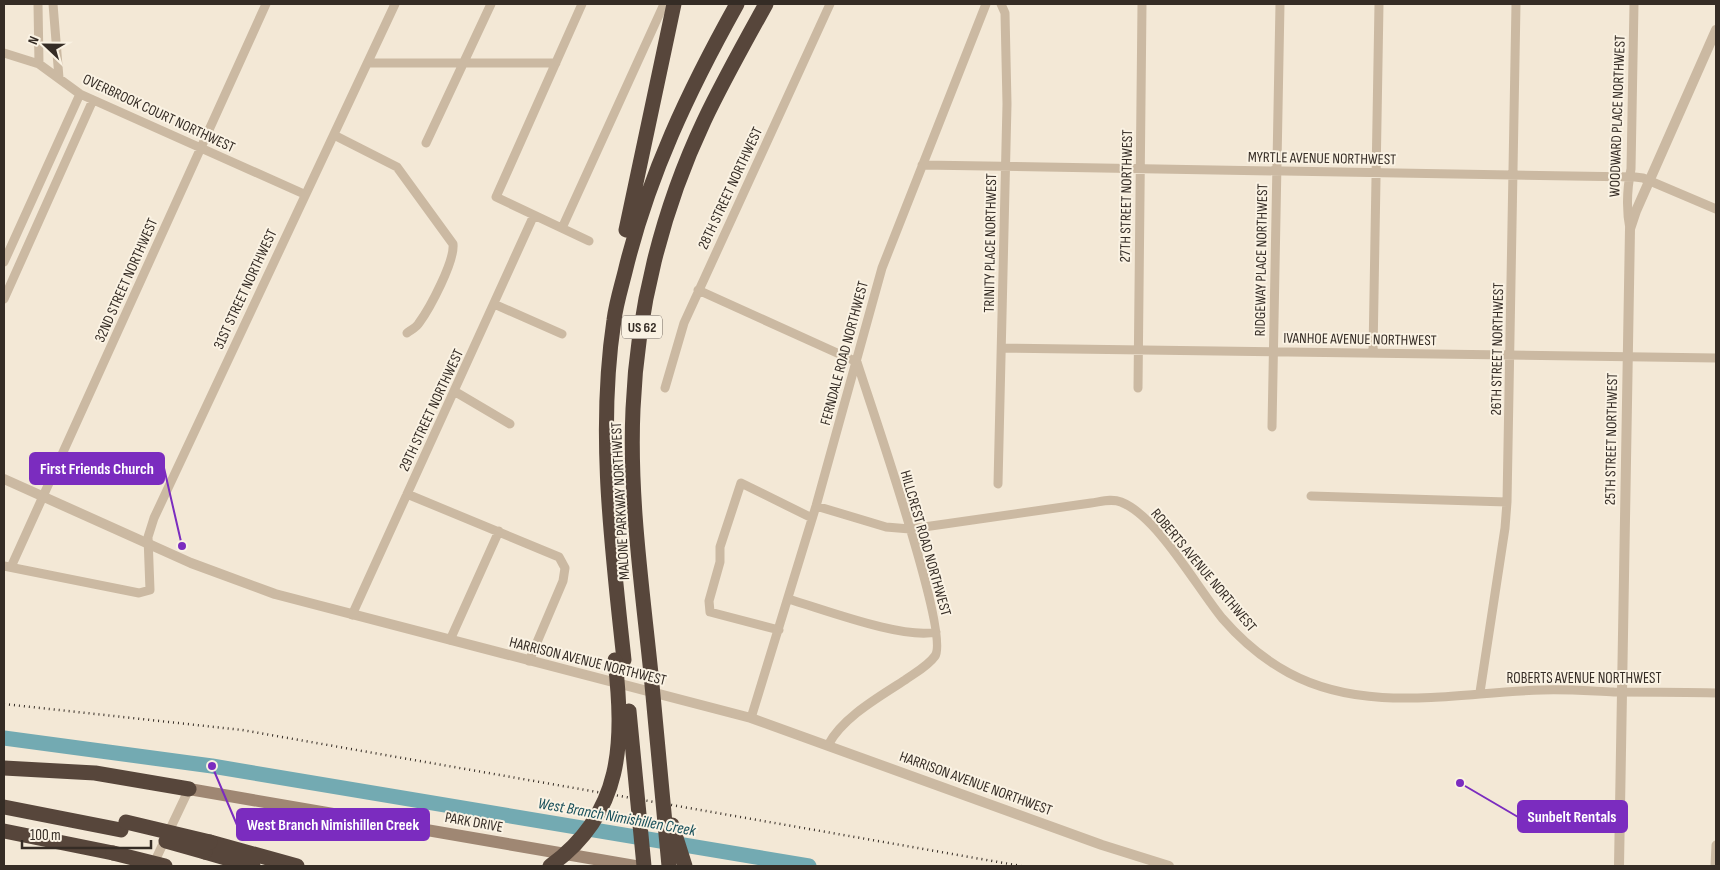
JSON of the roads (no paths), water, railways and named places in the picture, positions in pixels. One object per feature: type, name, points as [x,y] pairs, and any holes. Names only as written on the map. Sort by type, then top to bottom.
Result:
[{"type":"highway","points":[[614,319],[622,248],[674,4]]},
{"type":"highway","name":"MALONE PARKWAY NORTHWEST","points":[[620,660],[602,518],[607,475],[608,377],[614,319],[630,249],[653,177],[691,90],[736,4]]},
{"type":"highway","name":"MALONE PARKWAY NORTHWEST","points":[[659,752],[636,521],[633,444],[635,376],[645,306],[666,220],[690,152],[718,93],[766,4]]},
{"type":"highway","points":[[550,866],[568,852],[592,824],[613,777],[620,729],[620,660]]},
{"type":"highway","points":[[620,660],[644,866]]},
{"type":"highway","points":[[659,752],[669,866]]},
{"type":"highway","points":[[659,752],[673,826],[685,866]]},
{"type":"highway","points":[[4,768],[95,773],[189,789]]},
{"type":"highway","points":[[4,807],[68,819],[124,826],[208,847],[297,866]]},
{"type":"highway","points":[[4,831],[113,853],[165,866]]},
{"type":"highway","points":[[208,847],[253,866]]},
{"type":"main road","name":"PARK DRIVE","points":[[189,789],[635,866]]},
{"type":"street","points":[[38,4],[39,64]]},
{"type":"street","points":[[53,4],[59,78]]},
{"type":"street","name":"32ND STREET NORTHWEST","points":[[8,566],[43,497],[266,4]]},
{"type":"street","name":"31ST STREET NORTHWEST","points":[[8,566],[139,593],[148,592],[151,587],[148,537],[154,518],[304,194],[334,135],[395,4]]},
{"type":"street","points":[[426,143],[491,4]]},
{"type":"street","points":[[582,4],[496,197],[589,241]]},
{"type":"street","points":[[562,228],[664,4]]},
{"type":"street","name":"28TH STREET NORTHWEST","points":[[665,388],[684,323],[698,290],[830,4]]},
{"type":"street","name":"FERNDALE ROAD NORTHWEST","points":[[751,718],[816,506],[882,268],[986,4]]},
{"type":"street","name":"TRINITY PLACE NORTHWEST","points":[[998,484],[1007,57],[1005,12],[1001,4]]},
{"type":"street","name":"27TH STREET NORTHWEST","points":[[1138,388],[1142,4]]},
{"type":"street","name":"RIDGEWAY PLACE NORTHWEST","points":[[1272,427],[1280,4]]},
{"type":"street","points":[[1373,353],[1379,4]]},
{"type":"street","name":"26TH STREET NORTHWEST","points":[[1480,692],[1505,528],[1514,175],[1516,4]]},
{"type":"street","name":"WOODWARD PLACE NORTHWEST","points":[[1630,229],[1628,218],[1634,4]]},
{"type":"street","name":"25TH STREET NORTHWEST","points":[[1620,866],[1630,229],[1649,180],[1716,30]]},
{"type":"street","name":"OVERBROOK COURT NORTHWEST","points":[[4,54],[39,64],[80,94],[304,194]]},
{"type":"street","points":[[368,63],[556,64]]},
{"type":"street","points":[[4,262],[80,94]]},
{"type":"street","points":[[4,299],[93,100]]},
{"type":"street","points":[[334,135],[397,166],[453,244],[453,253],[439,286],[418,325],[407,333]]},
{"type":"street","name":"MYRTLE AVENUE NORTHWEST","points":[[922,165],[1629,176],[1649,180],[1716,209]]},
{"type":"street","name":"29TH STREET NORTHWEST","points":[[352,615],[534,215]]},
{"type":"street","points":[[698,290],[857,362]]},
{"type":"street","points":[[494,304],[562,334]]},
{"type":"street","name":"IVANHOE AVENUE NORTHWEST","points":[[1002,348],[1716,358]]},
{"type":"street","name":"HILLCREST ROAD NORTHWEST","points":[[828,745],[843,725],[922,668],[935,656],[938,648],[924,576],[857,362]]},
{"type":"street","points":[[454,392],[510,424]]},
{"type":"street","name":"HARRISON AVENUE NORTHWEST","points":[[4,479],[148,545],[239,581],[352,615],[751,718],[1102,845],[1169,866]]},
{"type":"street","points":[[779,630],[710,612],[709,601],[720,562],[720,547],[741,483],[812,518]]},
{"type":"street","points":[[407,494],[554,553],[559,557],[565,568],[558,595],[529,661]]},
{"type":"street","points":[[1311,496],[1506,502]]},
{"type":"street","name":"ROBERTS AVENUE NORTHWEST","points":[[816,506],[886,527],[910,529],[1081,504],[1114,500],[1121,502],[1137,511],[1155,530],[1234,631],[1258,652],[1290,674],[1332,690],[1364,696],[1403,698],[1480,692],[1571,689],[1622,692],[1716,693]]},
{"type":"street","points":[[450,640],[499,531]]},
{"type":"street","points":[[788,599],[903,632],[927,635],[936,632]]},
{"type":"street","points":[[152,866],[189,789]]},
{"type":"street","points":[[1715,866],[1716,845]]},
{"type":"waterway","name":"West Branch Nimishillen Creek","points":[[4,738],[212,766],[809,866]]},
{"type":"railway","points":[[4,704],[242,730],[1021,866]]},
{"type":"place","name":"First Friends Church","points":[[182,546]]},
{"type":"place","name":"West Branch Nimishillen Creek","points":[[212,766]]},
{"type":"place","name":"Sunbelt Rentals","points":[[1460,783]]}]
